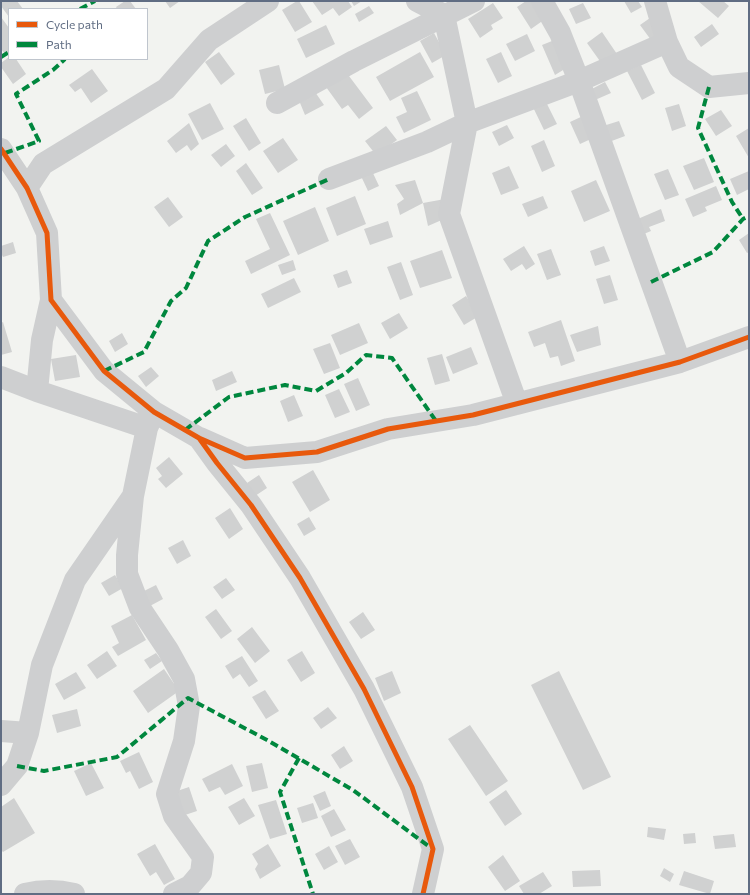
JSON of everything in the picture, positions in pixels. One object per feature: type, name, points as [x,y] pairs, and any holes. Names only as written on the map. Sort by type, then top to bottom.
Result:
[{"type":"street","points":[[27,188],[43,164],[166,89],[209,40],[268,1]]},
{"type":"street","points":[[416,1],[444,15]]},
{"type":"street","points":[[276,103],[354,61],[474,1]]},
{"type":"street","points":[[542,1],[560,33],[579,81],[680,362]]},
{"type":"street","points":[[655,1],[667,42],[679,67],[709,87],[749,82]]},
{"type":"street","points":[[444,15],[467,123],[449,214],[517,404]]},
{"type":"street","points":[[329,179],[427,142],[467,123],[579,81],[667,42]]},
{"type":"street","points":[[1,149],[27,188],[47,233],[51,300],[42,340],[37,391]]},
{"type":"street","points":[[51,300],[104,371],[151,420]]},
{"type":"street","points":[[1,377],[37,391],[151,420],[199,438],[245,458],[317,452],[388,429],[473,415],[680,362],[749,337]]},
{"type":"street","points":[[151,420],[133,496],[127,555],[127,574],[140,608],[168,650],[184,679],[189,706],[184,740],[167,794],[174,816],[203,857],[201,873],[190,886],[174,894]]},
{"type":"street","points":[[199,438],[251,505],[300,578],[364,689],[385,731],[412,787],[433,849],[423,894]]},
{"type":"street","points":[[1,785],[17,766],[28,733],[42,665],[75,580],[133,496]]},
{"type":"street","points":[[1,731],[28,733]]},
{"type":"street","points":[[25,894],[64,891],[74,894]]},
{"type":"building","points":[[1,1],[17,1],[22,8],[8,8],[8,16],[1,6]]},
{"type":"building","points":[[125,1],[130,1],[135,8],[116,8]]},
{"type":"building","points":[[165,1],[180,1],[170,8]]},
{"type":"building","points":[[299,1],[312,22],[295,32],[282,10]]},
{"type":"building","points":[[312,1],[348,1],[352,7],[339,16],[333,8],[322,15]]},
{"type":"building","points":[[351,1],[362,1],[354,6]]},
{"type":"building","points":[[526,1],[537,1],[548,17],[531,29],[517,7]]},
{"type":"building","points":[[624,1],[638,1],[642,7],[631,13]]},
{"type":"building","points":[[698,1],[723,1],[729,6],[718,18]]},
{"type":"building","points":[[493,3],[503,18],[491,25],[493,29],[480,38],[468,19]]},
{"type":"building","points":[[583,3],[591,18],[576,24],[569,9]]},
{"type":"building","points":[[369,6],[374,13],[359,22],[355,14]]},
{"type":"building","points":[[1,17],[8,27],[8,52],[5,54],[1,49]]},
{"type":"building","points":[[650,18],[661,33],[651,40],[640,25]]},
{"type":"building","points":[[712,24],[719,34],[701,47],[694,37]]},
{"type":"building","points":[[326,25],[335,44],[306,58],[297,39]]},
{"type":"building","points":[[602,32],[619,57],[602,64],[587,43]]},
{"type":"building","points":[[434,33],[446,55],[432,63],[420,41]]},
{"type":"building","points":[[527,34],[535,51],[515,61],[506,44]]},
{"type":"building","points":[[557,39],[568,67],[555,75],[542,45]]},
{"type":"building","points":[[219,52],[235,74],[221,85],[205,62]]},
{"type":"building","points":[[420,52],[434,77],[390,101],[376,77]]},
{"type":"building","points":[[501,52],[512,76],[498,83],[486,59]]},
{"type":"building","points":[[8,58],[8,60],[17,60],[26,74],[13,84],[1,67],[1,63]]},
{"type":"building","points":[[279,65],[285,89],[265,94],[259,70]]},
{"type":"building","points":[[641,65],[655,93],[642,100],[627,71]]},
{"type":"building","points":[[92,69],[108,91],[91,103],[81,88],[75,92],[69,85]]},
{"type":"building","points":[[346,72],[373,108],[359,119],[348,105],[342,109],[326,87]]},
{"type":"building","points":[[605,82],[611,93],[595,100],[590,90]]},
{"type":"building","points":[[313,89],[324,105],[305,115],[298,98]]},
{"type":"building","points":[[417,91],[431,120],[404,133],[396,117],[407,112],[401,98]]},
{"type":"building","points":[[544,98],[557,124],[544,130],[531,103]]},
{"type":"building","points":[[210,103],[224,129],[202,140],[188,114]]},
{"type":"building","points":[[679,104],[686,126],[672,131],[665,108]]},
{"type":"building","points":[[721,110],[732,126],[716,136],[705,119]]},
{"type":"building","points":[[583,116],[593,138],[580,144],[570,122]]},
{"type":"building","points":[[246,118],[261,143],[249,151],[233,126]]},
{"type":"building","points":[[619,121],[625,136],[609,142],[603,126]]},
{"type":"building","points":[[189,123],[199,144],[191,151],[187,145],[176,153],[167,141]]},
{"type":"building","points":[[507,125],[514,138],[499,146],[492,132]]},
{"type":"building","points":[[386,126],[397,140],[376,155],[365,141]]},
{"type":"building","points":[[749,128],[749,158],[736,136]]},
{"type":"building","points":[[283,138],[298,160],[278,173],[263,151]]},
{"type":"building","points":[[544,140],[555,166],[542,172],[531,146]]},
{"type":"building","points":[[226,144],[235,156],[221,167],[211,155]]},
{"type":"building","points":[[704,158],[714,182],[694,190],[683,166]]},
{"type":"building","points":[[246,163],[263,188],[252,195],[236,171]]},
{"type":"building","points":[[509,166],[519,188],[501,195],[492,173]]},
{"type":"building","points":[[668,169],[679,195],[665,200],[654,174]]},
{"type":"building","points":[[372,171],[379,186],[368,191],[361,176]]},
{"type":"building","points":[[749,171],[749,189],[737,195],[730,179]]},
{"type":"building","points":[[415,180],[423,203],[400,215],[397,204],[404,199],[395,185]]},
{"type":"building","points":[[596,180],[610,211],[584,222],[571,191]]},
{"type":"building","points":[[716,186],[722,200],[705,207],[707,211],[693,217],[685,199]]},
{"type":"building","points":[[355,196],[366,224],[337,236],[326,208]]},
{"type":"building","points":[[543,196],[548,208],[528,217],[522,204]]},
{"type":"building","points":[[168,197],[183,217],[169,227],[154,207]]},
{"type":"building","points":[[445,199],[444,219],[428,226],[423,203]]},
{"type":"building","points":[[315,207],[329,241],[298,255],[283,221]]},
{"type":"building","points":[[661,209],[665,221],[649,227],[651,231],[639,236],[633,221]]},
{"type":"building","points":[[270,213],[290,255],[251,274],[245,261],[270,249],[256,219]]},
{"type":"building","points":[[388,221],[393,237],[370,245],[364,229]]},
{"type":"building","points":[[749,233],[749,252],[747,253],[739,240]]},
{"type":"building","points":[[13,242],[16,253],[3,257],[1,253],[1,246]]},
{"type":"building","points":[[524,246],[535,264],[526,270],[522,264],[511,271],[503,259]]},
{"type":"building","points":[[604,246],[610,261],[595,266],[590,251]]},
{"type":"building","points":[[551,249],[561,275],[547,280],[537,254]]},
{"type":"building","points":[[442,250],[452,278],[420,288],[410,261]]},
{"type":"building","points":[[293,260],[296,270],[282,275],[278,265]]},
{"type":"building","points":[[401,262],[413,295],[400,300],[387,267]]},
{"type":"building","points":[[347,270],[352,283],[338,288],[333,275]]},
{"type":"building","points":[[610,275],[618,300],[604,304],[596,279]]},
{"type":"building","points":[[294,278],[301,292],[268,308],[261,294]]},
{"type":"building","points":[[466,296],[479,316],[464,325],[452,305]]},
{"type":"building","points":[[399,313],[408,328],[390,339],[381,323]]},
{"type":"building","points":[[561,320],[575,361],[561,366],[558,356],[550,358],[545,343],[534,347],[528,332]]},
{"type":"building","points":[[3,322],[12,352],[1,355],[1,323]]},
{"type":"building","points":[[359,323],[368,343],[340,355],[331,335]]},
{"type":"building","points":[[598,326],[601,345],[577,352],[570,335]]},
{"type":"building","points":[[122,333],[128,344],[115,352],[109,341]]},
{"type":"building","points":[[330,343],[340,368],[324,374],[313,349]]},
{"type":"building","points":[[471,347],[478,364],[453,374],[446,357]]},
{"type":"building","points":[[442,354],[450,381],[435,385],[427,358]]},
{"type":"building","points":[[76,355],[80,377],[55,381],[51,359]]},
{"type":"building","points":[[151,367],[159,376],[146,387],[138,376]]},
{"type":"building","points":[[232,371],[237,382],[216,391],[212,380]]},
{"type":"building","points":[[358,378],[370,405],[356,411],[344,384]]},
{"type":"building","points":[[339,389],[350,412],[335,418],[325,395]]},
{"type":"building","points":[[294,395],[303,416],[288,422],[280,401]]},
{"type":"building","points":[[169,457],[183,474],[166,488],[158,479],[162,476],[156,468]]},
{"type":"building","points":[[313,470],[330,500],[310,512],[292,482]]},
{"type":"building","points":[[259,475],[267,488],[255,496],[247,483]]},
{"type":"building","points":[[230,508],[243,529],[229,539],[215,518]]},
{"type":"building","points":[[309,517],[316,529],[304,536],[297,524]]},
{"type":"building","points":[[183,540],[191,556],[177,564],[168,548]]},
{"type":"building","points":[[115,575],[123,588],[109,596],[101,583]]},
{"type":"building","points":[[226,578],[235,590],[222,599],[213,587]]},
{"type":"building","points":[[156,585],[163,599],[148,607],[140,593]]},
{"type":"building","points":[[216,609],[232,631],[221,639],[205,617]]},
{"type":"building","points":[[363,612],[375,630],[361,639],[349,622]]},
{"type":"building","points":[[132,615],[146,640],[118,656],[112,647],[119,643],[111,626]]},
{"type":"building","points":[[252,627],[270,651],[255,663],[237,639]]},
{"type":"building","points":[[107,651],[117,666],[97,679],[87,665]]},
{"type":"building","points":[[302,651],[315,673],[301,682],[287,660]]},
{"type":"building","points":[[156,653],[162,661],[150,669],[144,660]]},
{"type":"building","points":[[242,656],[258,681],[249,687],[240,674],[233,679],[225,666]]},
{"type":"building","points":[[164,669],[179,691],[148,713],[133,691]]},
{"type":"building","points":[[392,671],[401,693],[384,701],[375,678]]},
{"type":"building","points":[[559,671],[611,777],[583,790],[531,685]]},
{"type":"building","points":[[76,672],[86,688],[64,700],[55,684]]},
{"type":"building","points":[[265,690],[279,711],[266,719],[252,697]]},
{"type":"building","points":[[328,707],[337,718],[321,729],[313,718]]},
{"type":"building","points":[[77,709],[81,726],[57,733],[52,715]]},
{"type":"building","points":[[470,725],[508,781],[486,796],[448,739]]},
{"type":"building","points":[[344,746],[353,761],[340,769],[331,755]]},
{"type":"building","points":[[139,752],[153,782],[139,789],[130,771],[126,773],[120,761]]},
{"type":"building","points":[[91,763],[104,788],[86,796],[74,771]]},
{"type":"building","points":[[262,763],[268,788],[252,792],[246,766]]},
{"type":"building","points":[[232,764],[243,786],[225,795],[220,787],[209,792],[202,779]]},
{"type":"building","points":[[189,787],[197,811],[179,817],[171,793]]},
{"type":"building","points":[[506,790],[522,814],[505,826],[489,802]]},
{"type":"building","points":[[325,791],[331,806],[320,811],[313,796]]},
{"type":"building","points":[[14,798],[35,833],[3,852],[1,850],[1,807]]},
{"type":"building","points":[[244,798],[255,816],[239,825],[228,807]]},
{"type":"building","points":[[276,800],[287,834],[270,839],[258,805]]},
{"type":"building","points":[[313,803],[318,818],[302,823],[297,808]]},
{"type":"building","points":[[334,809],[346,830],[331,837],[321,816]]},
{"type":"building","points":[[648,827],[666,829],[664,840],[647,837]]},
{"type":"building","points":[[695,833],[696,843],[684,844],[683,834]]},
{"type":"building","points":[[734,834],[736,847],[715,849],[713,836]]},
{"type":"building","points":[[350,839],[360,857],[345,865],[335,846]]},
{"type":"building","points":[[155,844],[175,879],[164,885],[156,872],[150,876],[137,854]]},
{"type":"building","points":[[268,844],[281,866],[260,879],[255,869],[258,864],[252,854]]},
{"type":"building","points":[[329,846],[338,862],[324,870],[315,854]]},
{"type":"building","points":[[503,855],[520,881],[505,891],[488,867]]},
{"type":"building","points":[[664,868],[674,874],[670,882],[660,876]]},
{"type":"building","points":[[600,870],[601,886],[573,887],[572,871]]},
{"type":"building","points":[[684,871],[714,881],[710,894],[679,885]]},
{"type":"building","points":[[543,872],[552,886],[539,894],[524,894],[519,886]]},
{"type":"marked path","points":[[82,8],[95,1]]},
{"type":"marked path","points":[[1,57],[8,53]]},
{"type":"marked path","points":[[5,153],[39,141],[16,94],[53,70],[64,60]]},
{"type":"marked path","points":[[709,87],[698,128],[732,202],[743,219]]},
{"type":"marked path","points":[[104,371],[144,352],[171,301],[186,288],[208,241],[245,217],[329,179]]},
{"type":"marked path","points":[[651,282],[713,252],[743,219],[749,216]]},
{"type":"marked path","points":[[185,430],[229,397],[285,385],[316,391],[346,373],[366,355],[392,358],[436,421]]},
{"type":"marked path","points":[[17,766],[44,771],[117,757],[188,698],[267,740],[353,790],[431,848]]},
{"type":"marked path","points":[[299,758],[280,792],[313,894]]},
{"type":"cycle path","points":[[1,149],[27,188],[47,233],[51,300],[104,371],[154,412],[199,438],[251,505],[300,578],[364,689],[412,787],[433,849],[423,894]]},
{"type":"cycle path","points":[[199,438],[245,458],[317,452],[388,429],[473,415],[680,362],[749,337]]}]
